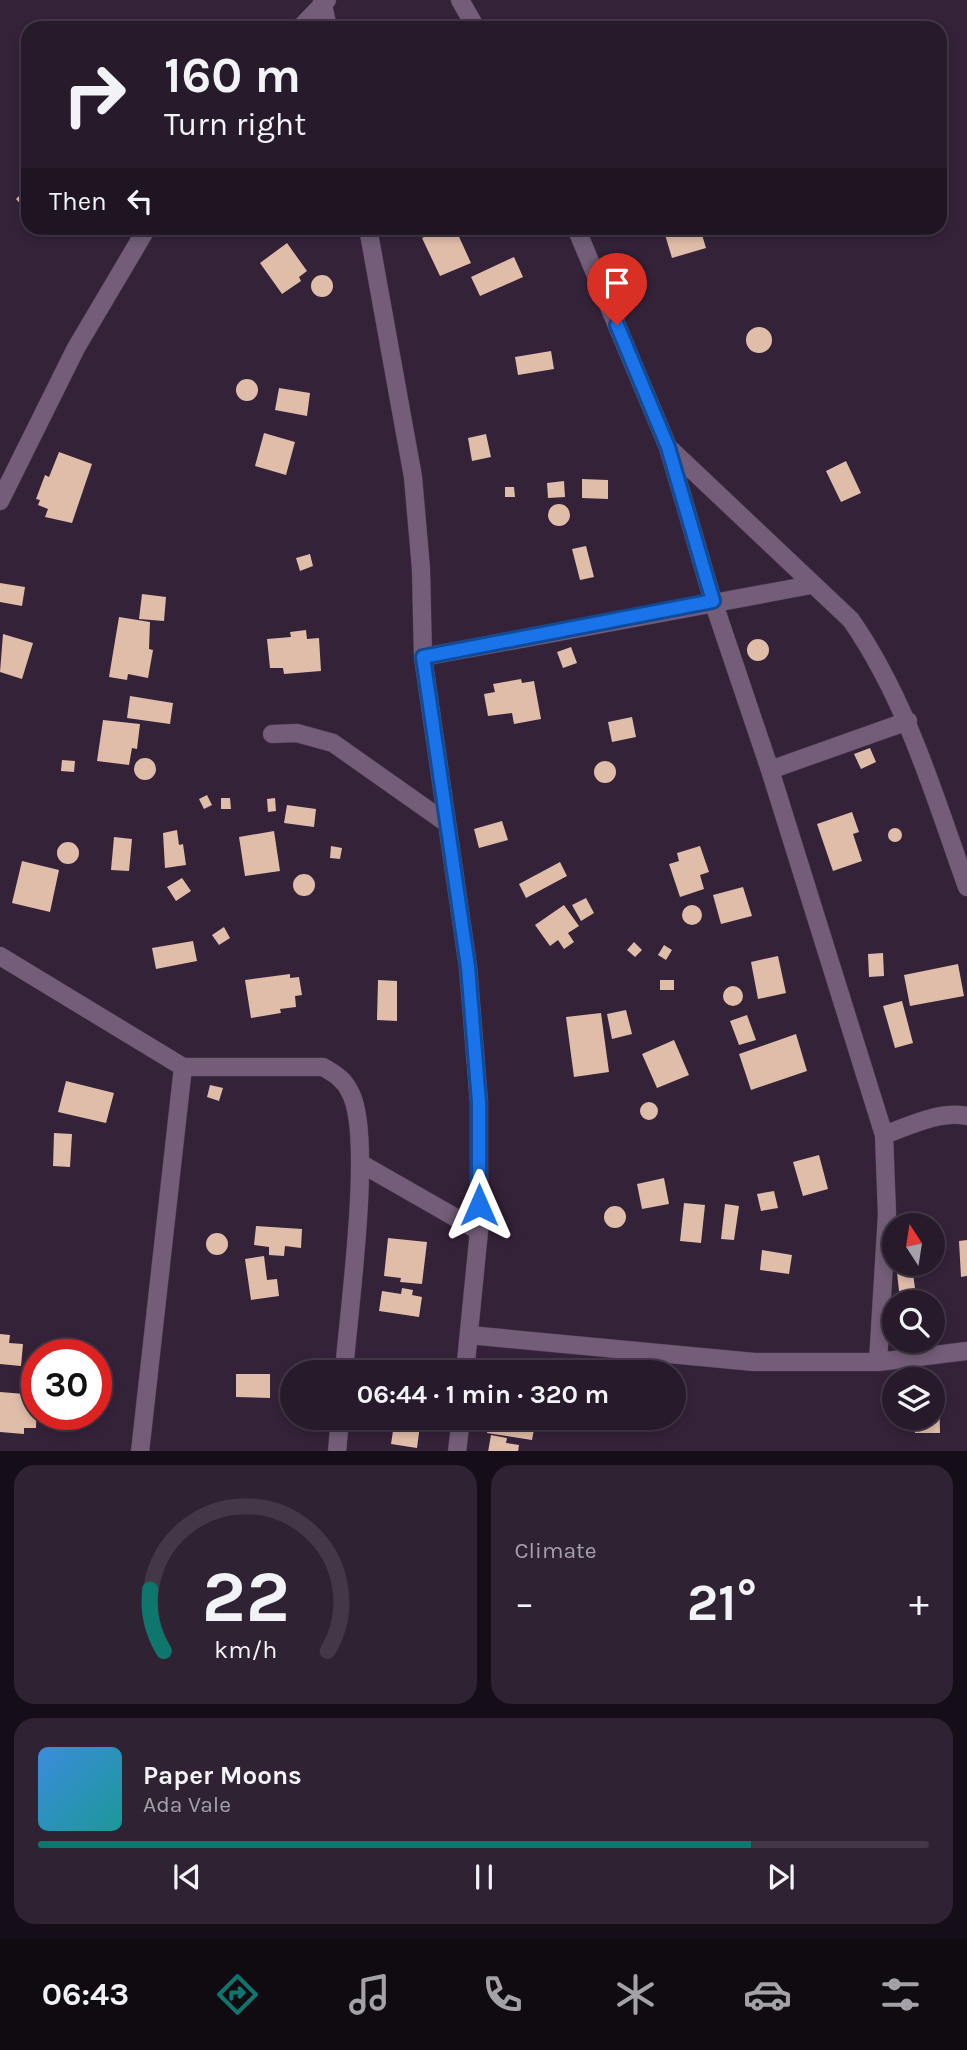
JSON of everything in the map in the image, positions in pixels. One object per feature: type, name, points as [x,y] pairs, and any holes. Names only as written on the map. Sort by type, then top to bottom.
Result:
[{"type":"street","points":[[460,0],[472,21]]},
{"type":"street","points":[[306,21],[324,1]]},
{"type":"street","points":[[324,1],[327,21]]},
{"type":"street","points":[[0,501],[76,348],[143,235]]},
{"type":"street","points":[[369,235],[414,477],[421,569],[423,657],[470,994],[479,1102],[479,1231],[466,1360]]},
{"type":"street","points":[[579,235],[668,447],[713,601],[770,770],[884,1135],[887,1214],[878,1362]]},
{"type":"street","points":[[668,447],[851,620],[874,654],[908,721],[967,887]]},
{"type":"street","points":[[423,657],[713,601],[811,585]]},
{"type":"street","points":[[770,770],[908,721]]},
{"type":"street","points":[[272,734],[298,733],[333,743],[445,822]]},
{"type":"street","points":[[0,956],[183,1067],[323,1067],[340,1076],[351,1093],[358,1116],[360,1163],[345,1360]]},
{"type":"street","points":[[140,1451],[183,1067]]},
{"type":"street","points":[[884,1135],[925,1121],[957,1114],[967,1115]]},
{"type":"street","points":[[360,1163],[479,1231]]},
{"type":"street","points":[[469,1335],[754,1362],[878,1362],[967,1350]]},
{"type":"street","points":[[337,1451],[339,1430]]},
{"type":"street","points":[[457,1451],[460,1430]]},
{"type":"building","points":[[429,235],[458,235],[471,263],[440,276],[422,238]]},
{"type":"building","points":[[665,235],[702,235],[706,248],[672,258]]},
{"type":"building","points":[[287,243],[307,271],[299,277],[301,281],[282,294],[260,263]]},
{"type":"building","points":[[514,257],[523,277],[480,296],[471,277]]},
{"type":"building","points":[[322,275],[330,278],[333,286],[330,294],[322,297],[314,294],[311,286],[314,278]]},
{"type":"building","points":[[759,327],[768,331],[772,340],[768,349],[759,353],[750,349],[746,340],[750,331]]},
{"type":"building","points":[[551,351],[554,369],[518,375],[515,357]]},
{"type":"building","points":[[247,379],[255,382],[258,390],[255,398],[247,401],[239,398],[236,390],[239,382]]},
{"type":"building","points":[[279,388],[310,393],[307,416],[275,410]]},
{"type":"building","points":[[264,433],[295,442],[286,475],[255,466]]},
{"type":"building","points":[[486,434],[491,457],[472,461],[468,438]]},
{"type":"building","points":[[59,452],[92,464],[72,523],[45,517],[48,509],[38,505],[40,500],[36,499],[45,475],[49,477]]},
{"type":"building","points":[[846,461],[861,493],[841,502],[826,471]]},
{"type":"building","points":[[582,479],[608,480],[608,499],[582,498]]},
{"type":"building","points":[[564,481],[565,497],[548,498],[547,483]]},
{"type":"building","points":[[505,487],[514,487],[515,497],[505,497]]},
{"type":"building","points":[[559,504],[567,507],[570,515],[567,523],[559,526],[551,523],[548,515],[551,507]]},
{"type":"building","points":[[586,546],[594,577],[580,580],[572,549]]},
{"type":"building","points":[[310,554],[313,566],[300,571],[296,558]]},
{"type":"building","points":[[0,583],[25,587],[22,606],[0,602]]},
{"type":"building","points":[[142,594],[166,597],[164,621],[139,619]]},
{"type":"building","points":[[119,617],[150,622],[149,649],[153,650],[148,678],[128,674],[127,680],[109,677]]},
{"type":"building","points":[[306,630],[307,639],[319,638],[321,671],[284,674],[283,668],[270,668],[267,639],[291,637],[290,632]]},
{"type":"building","points":[[3,634],[33,643],[22,679],[0,672]]},
{"type":"building","points":[[754,639],[762,639],[769,646],[769,654],[762,661],[754,661],[747,654],[747,646]]},
{"type":"building","points":[[571,647],[577,663],[563,668],[557,652]]},
{"type":"building","points":[[521,679],[522,683],[534,681],[541,719],[514,724],[512,713],[488,716],[484,694],[495,692],[493,684]]},
{"type":"building","points":[[130,696],[173,703],[170,724],[127,718]]},
{"type":"building","points":[[632,717],[636,737],[612,742],[608,722]]},
{"type":"building","points":[[103,720],[140,724],[137,749],[132,748],[129,765],[97,761]]},
{"type":"building","points":[[870,748],[876,762],[861,769],[854,754]]},
{"type":"building","points":[[145,758],[153,761],[156,769],[153,777],[145,780],[137,777],[134,769],[137,761]]},
{"type":"building","points":[[62,760],[75,761],[74,772],[61,771]]},
{"type":"building","points":[[605,761],[613,764],[616,772],[613,780],[605,783],[597,780],[594,772],[597,764]]},
{"type":"building","points":[[207,795],[212,805],[204,809],[199,799]]},
{"type":"building","points":[[221,798],[230,798],[231,809],[221,809]]},
{"type":"building","points":[[275,798],[276,811],[268,812],[267,799]]},
{"type":"building","points":[[287,805],[316,809],[314,827],[284,823]]},
{"type":"building","points":[[852,812],[859,832],[853,834],[862,861],[833,871],[817,824]]},
{"type":"building","points":[[502,821],[508,840],[479,848],[474,829]]},
{"type":"building","points":[[892,828],[898,828],[902,835],[898,842],[892,842],[888,838],[888,832]]},
{"type":"building","points":[[177,830],[179,845],[183,844],[186,865],[165,868],[163,833]]},
{"type":"building","points":[[274,831],[280,871],[245,876],[239,837]]},
{"type":"building","points":[[114,837],[132,839],[129,871],[111,870]]},
{"type":"building","points":[[68,842],[76,845],[79,853],[76,861],[68,864],[60,861],[57,853],[60,845]]},
{"type":"building","points":[[331,846],[342,848],[340,859],[330,858]]},
{"type":"building","points":[[700,846],[709,872],[700,875],[704,889],[680,897],[669,864],[679,861],[677,853]]},
{"type":"building","points":[[22,861],[59,870],[50,912],[12,903]]},
{"type":"building","points":[[560,862],[567,876],[526,898],[519,884]]},
{"type":"building","points":[[304,874],[312,877],[315,885],[312,893],[304,896],[296,893],[293,885],[296,877]]},
{"type":"building","points":[[182,878],[191,891],[176,901],[167,887]]},
{"type":"building","points":[[743,887],[752,916],[721,924],[713,895]]},
{"type":"building","points":[[586,898],[594,913],[581,921],[572,905]]},
{"type":"building","points":[[564,905],[579,926],[568,933],[574,942],[564,949],[558,940],[550,946],[535,925]]},
{"type":"building","points":[[692,905],[699,908],[702,915],[699,922],[692,925],[685,922],[682,915],[685,908]]},
{"type":"building","points":[[224,927],[230,938],[219,945],[212,935]]},
{"type":"building","points":[[193,941],[197,961],[156,969],[152,948]]},
{"type":"building","points":[[634,942],[642,950],[635,957],[627,950]]},
{"type":"building","points":[[664,945],[672,950],[666,960],[658,955]]},
{"type":"building","points":[[883,953],[884,976],[869,977],[868,954]]},
{"type":"building","points":[[778,956],[786,993],[758,999],[751,962]]},
{"type":"building","points":[[958,964],[964,996],[910,1006],[904,975]]},
{"type":"building","points":[[290,974],[290,978],[299,977],[302,995],[295,996],[296,1007],[280,1009],[281,1013],[251,1018],[245,980]]},
{"type":"building","points":[[378,980],[397,981],[397,1021],[377,1020]]},
{"type":"building","points":[[660,980],[674,980],[674,990],[660,990]]},
{"type":"building","points":[[729,986],[737,986],[743,996],[737,1006],[729,1006],[723,1000],[723,992]]},
{"type":"building","points":[[902,1001],[913,1043],[895,1048],[883,1006]]},
{"type":"building","points":[[626,1010],[632,1034],[612,1039],[607,1014]]},
{"type":"building","points":[[601,1013],[609,1072],[574,1077],[566,1017]]},
{"type":"building","points":[[747,1015],[756,1040],[739,1045],[730,1021]]},
{"type":"building","points":[[796,1034],[807,1071],[751,1090],[739,1054]]},
{"type":"building","points":[[674,1040],[689,1075],[657,1088],[642,1054]]},
{"type":"building","points":[[66,1081],[114,1093],[106,1123],[58,1112]]},
{"type":"building","points":[[210,1085],[223,1088],[219,1101],[207,1097]]},
{"type":"building","points":[[645,1102],[653,1102],[658,1111],[656,1118],[645,1120],[640,1115],[640,1107]]},
{"type":"building","points":[[54,1133],[72,1134],[70,1167],[53,1166]]},
{"type":"building","points":[[819,1155],[828,1189],[803,1196],[793,1162]]},
{"type":"building","points":[[664,1178],[669,1204],[642,1209],[637,1184]]},
{"type":"building","points":[[774,1191],[778,1208],[761,1211],[757,1194]]},
{"type":"building","points":[[684,1203],[705,1205],[701,1243],[680,1241]]},
{"type":"building","points":[[725,1204],[739,1206],[734,1240],[721,1239]]},
{"type":"building","points":[[615,1206],[623,1209],[626,1217],[623,1225],[615,1228],[607,1225],[604,1217],[607,1209]]},
{"type":"building","points":[[256,1226],[302,1229],[301,1248],[285,1246],[284,1256],[269,1255],[269,1247],[254,1245]]},
{"type":"building","points":[[217,1233],[225,1236],[228,1244],[225,1252],[217,1255],[209,1252],[206,1244],[209,1236]]},
{"type":"building","points":[[388,1238],[427,1242],[422,1284],[400,1282],[401,1278],[384,1276]]},
{"type":"building","points":[[967,1240],[967,1276],[961,1277],[959,1241]]},
{"type":"building","points":[[762,1250],[792,1255],[789,1274],[760,1270]]},
{"type":"building","points":[[264,1256],[267,1280],[277,1279],[279,1296],[251,1300],[245,1259]]},
{"type":"building","points":[[897,1276],[913,1276],[915,1290],[899,1290]]},
{"type":"building","points":[[402,1288],[413,1290],[412,1295],[422,1297],[419,1317],[379,1311],[382,1291],[401,1294]]},
{"type":"building","points":[[0,1334],[10,1335],[9,1343],[21,1344],[21,1366],[0,1364]]},
{"type":"building","points":[[236,1374],[270,1374],[270,1398],[236,1397]]},
{"type":"building","points":[[0,1392],[21,1394],[21,1430],[24,1430],[24,1434],[0,1432]]},
{"type":"building","points":[[393,1430],[419,1430],[417,1448],[391,1444]]},
{"type":"building","points":[[487,1430],[534,1430],[532,1440],[487,1433]]},
{"type":"building","points":[[915,1430],[940,1430],[940,1433],[915,1433]]},
{"type":"building","points":[[491,1435],[507,1438],[506,1443],[519,1445],[518,1451],[488,1451]]},
{"type":"route","points":[[479,1205],[479,1102],[468,967],[423,657],[713,601],[668,447],[617,325]]}]
